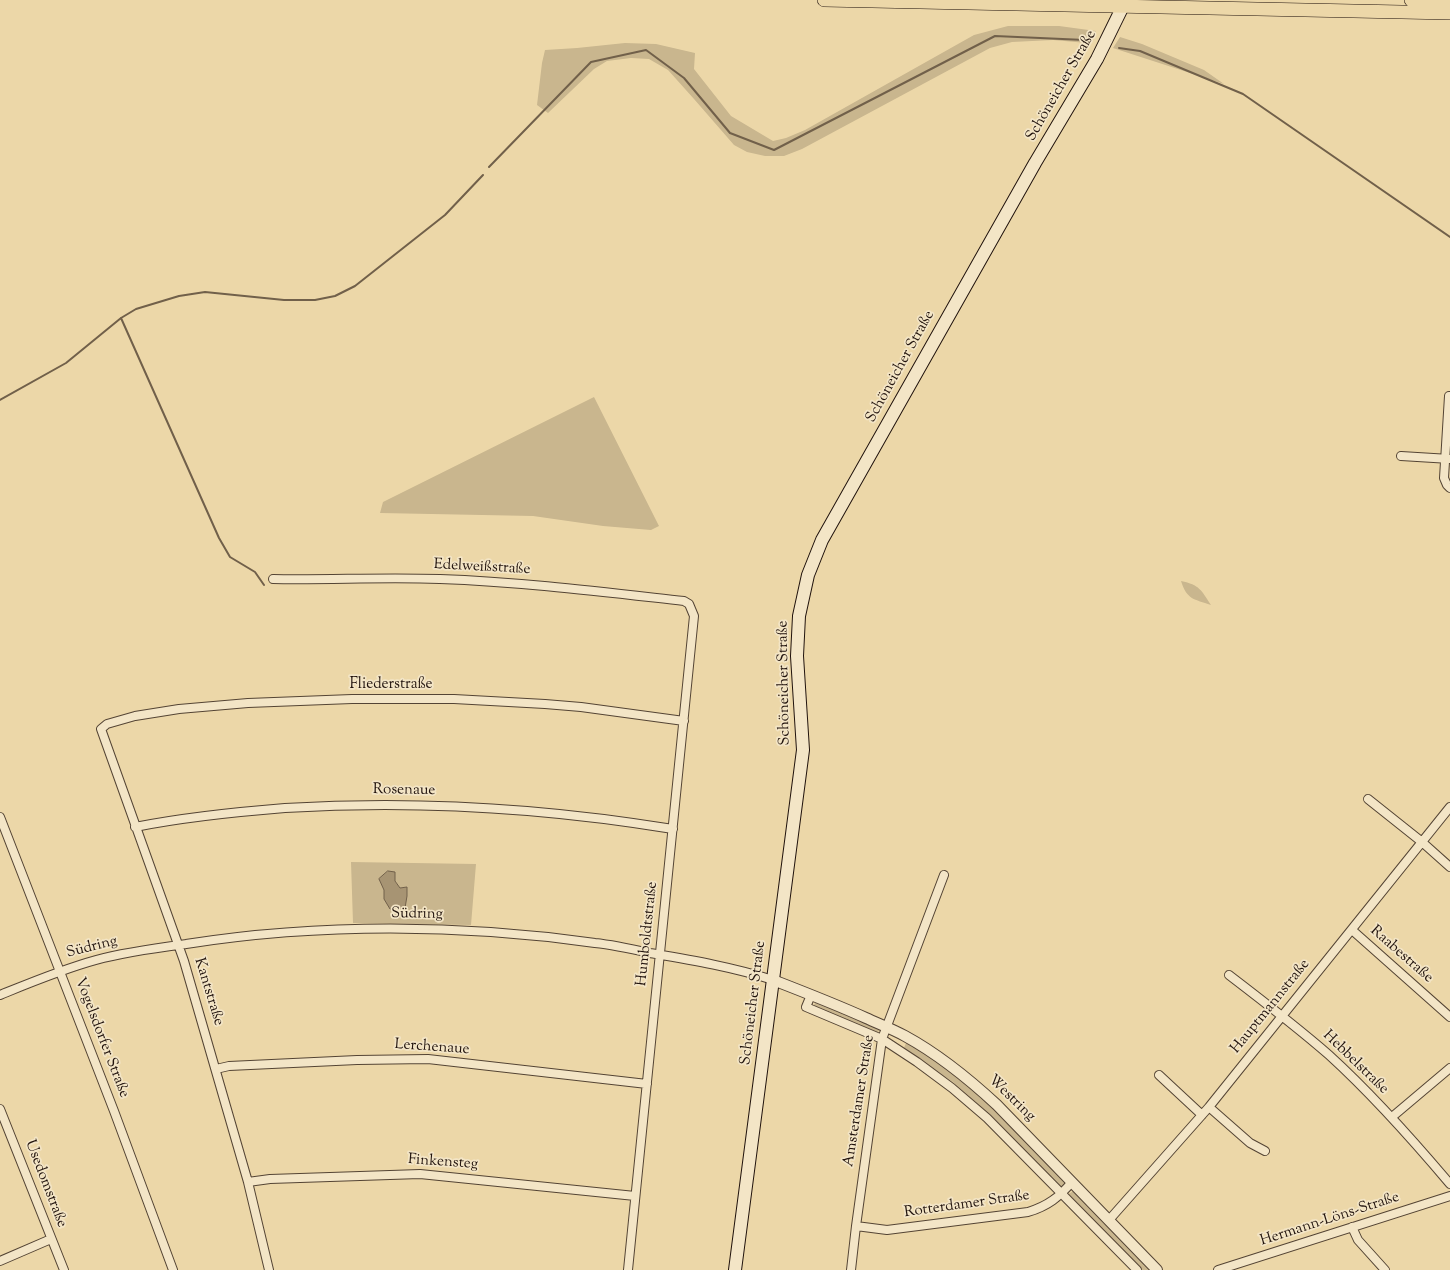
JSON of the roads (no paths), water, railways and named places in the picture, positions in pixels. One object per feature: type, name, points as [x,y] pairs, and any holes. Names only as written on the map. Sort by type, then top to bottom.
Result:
[{"type":"main road","points":[[824,0],[1125,3],[1450,13]]},
{"type":"main road","points":[[1411,0],[1450,1]]},
{"type":"main road","name":"Schöneicher Straße","points":[[735,1270],[803,750],[797,656],[798,627],[803,594],[814,558],[822,540],[1035,163],[1097,59],[1125,3]]},
{"type":"street","points":[[1449,396],[1448,459],[1444,478],[1450,488]]},
{"type":"street","points":[[1401,456],[1448,459]]},
{"type":"street","name":"Edelweißstraße","points":[[273,579],[434,579],[498,582],[576,588],[688,602]]},
{"type":"street","name":"Humboldtstraße","points":[[628,1270],[694,616],[688,602]]},
{"type":"street","name":"Fliederstraße","points":[[100,729],[107,724],[118,720],[153,712],[236,704],[312,700],[428,698],[468,699],[581,707],[684,721]]},
{"type":"street","name":"Kantstraße","points":[[100,729],[178,945],[216,1069],[248,1182],[269,1270]]},
{"type":"street","points":[[1368,799],[1422,842],[1450,867]]},
{"type":"street","name":"Rosenaue","points":[[135,827],[176,819],[255,810],[315,806],[433,805],[499,809],[582,817],[673,829]]},
{"type":"street","name":"Hauptmannstraße","points":[[1109,1220],[1209,1107],[1450,807]]},
{"type":"street","name":"Vogelsdorfer Straße","points":[[0,817],[140,1178],[173,1270]]},
{"type":"street","name":"Amsterdamer Straße","points":[[851,1270],[882,1039],[944,875]]},
{"type":"street","name":"Südring","points":[[0,995],[60,971],[98,959],[234,936],[333,930],[430,929],[560,938],[661,954],[737,970],[773,980]]},
{"type":"street","name":"Raabestraße","points":[[1352,930],[1450,1017]]},
{"type":"street","name":"Hebbelstraße","points":[[1229,975],[1282,1016],[1329,1056],[1392,1117],[1450,1184]]},
{"type":"street","name":"Westring","points":[[773,980],[886,1027],[921,1046],[982,1091],[1157,1270]]},
{"type":"street","name":"Westring","points":[[811,995],[806,1008],[882,1039],[917,1062],[966,1099],[1062,1193],[1137,1270]]},
{"type":"street","name":"Lerchenaue","points":[[216,1069],[229,1066],[320,1061],[428,1059],[647,1084]]},
{"type":"street","points":[[1392,1117],[1450,1068]]},
{"type":"street","points":[[1159,1075],[1202,1115]]},
{"type":"street","points":[[1209,1107],[1250,1143],[1264,1151]]},
{"type":"street","name":"Usedomstraße","points":[[0,1109],[3,1127],[64,1270]]},
{"type":"street","name":"Finkensteg","points":[[248,1182],[270,1179],[425,1174],[635,1196]]},
{"type":"street","name":"Rotterdamer Straße","points":[[856,1226],[887,1230],[1028,1212],[1043,1207],[1062,1193],[1072,1182]]},
{"type":"street","name":"Hermann-Löns-Straße","points":[[1218,1270],[1450,1196]]},
{"type":"street","points":[[1352,1227],[1358,1240],[1385,1270]]},
{"type":"street","points":[[0,1261],[51,1239]]},
{"type":"waterway","points":[[489,167],[591,62],[646,50],[684,78],[730,133],[774,150],[995,36],[1085,40]]},
{"type":"waterway","points":[[1119,48],[1140,51],[1243,94],[1450,237]]},
{"type":"waterway","points":[[0,400],[66,363],[121,318],[136,309],[179,296],[205,292],[284,300],[315,300],[335,296],[355,286],[445,215],[483,175]]},
{"type":"waterway","points":[[121,318],[219,538],[230,557],[255,572],[264,585]]}]
